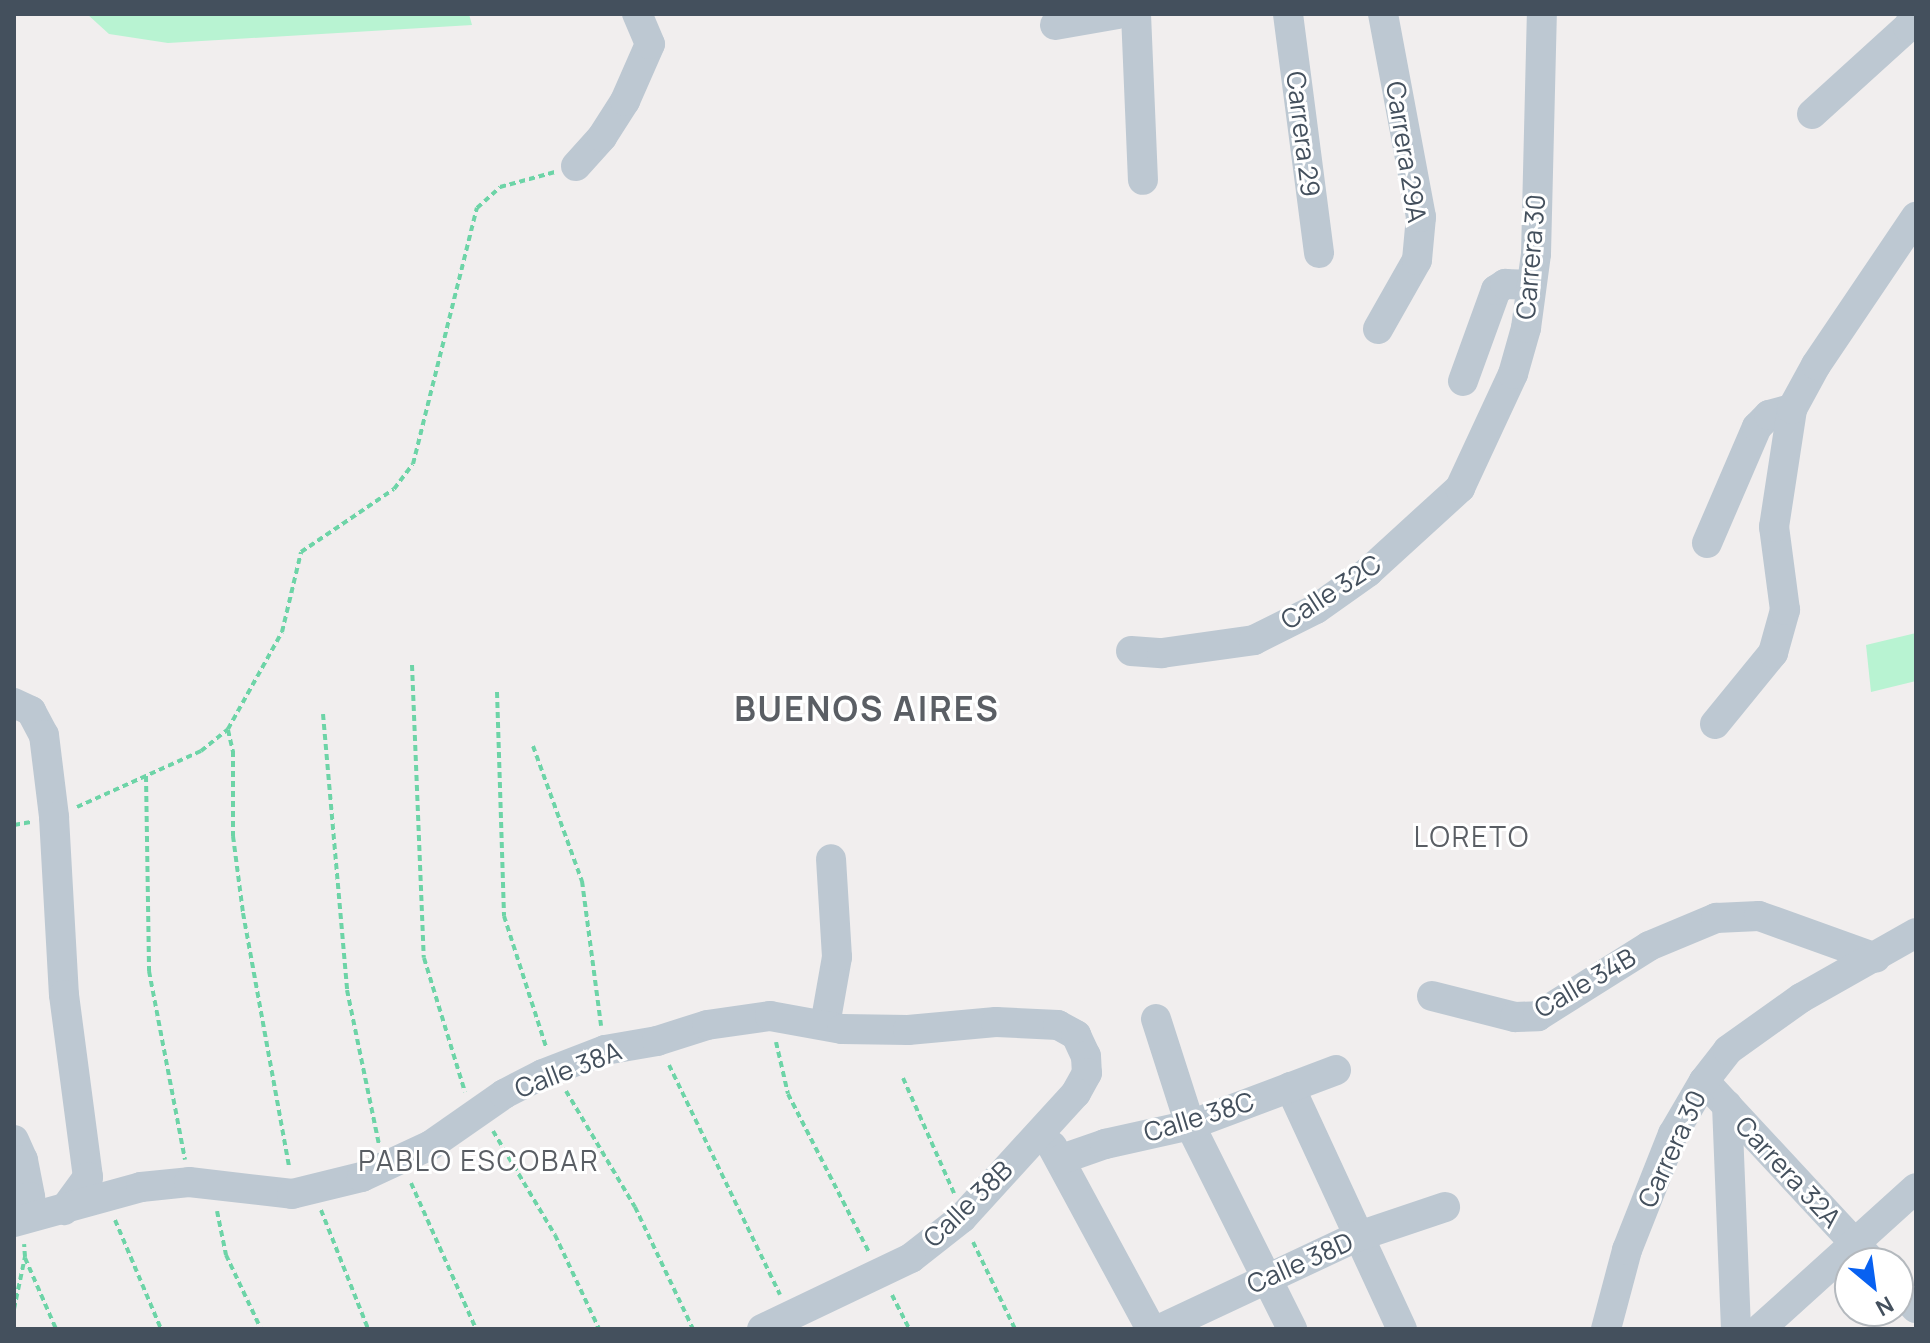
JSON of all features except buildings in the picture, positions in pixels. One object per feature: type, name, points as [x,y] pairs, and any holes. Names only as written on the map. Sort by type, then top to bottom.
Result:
[{"type":"street","points":[[576,166],[602,137],[625,101],[650,44],[637,14]]},
{"type":"street","points":[[1055,25],[1118,14]]},
{"type":"street","points":[[1136,14],[1143,180]]},
{"type":"street","name":"Carrera 29","points":[[1288,14],[1319,253]]},
{"type":"street","name":"Carrera 29A","points":[[1378,329],[1417,260],[1421,217],[1383,14]]},
{"type":"street","name":"Carrera 30","points":[[1460,488],[1513,374],[1526,328],[1536,254],[1542,14]]},
{"type":"street","points":[[1812,114],[1908,27],[1915,14]]},
{"type":"street","points":[[1715,724],[1773,653],[1785,610],[1774,527],[1792,409],[1816,365],[1916,217]]},
{"type":"street","points":[[1463,381],[1496,290],[1505,284],[1531,285]]},
{"type":"street","points":[[1707,543],[1757,427],[1769,415],[1792,409]]},
{"type":"street","name":"Calle 32C","points":[[1131,651],[1162,653],[1254,640],[1316,609],[1368,572],[1460,488]]},
{"type":"street","points":[[14,703],[31,711],[44,735],[54,817],[64,995],[88,1177],[63,1211]]},
{"type":"street","points":[[825,1025],[837,957],[831,859]]},
{"type":"street","name":"Calle 34B","points":[[1432,996],[1515,1017],[1538,1016],[1649,946],[1716,918],[1759,916],[1876,958]]},
{"type":"street","name":"Carrera 30","points":[[1606,1329],[1627,1250],[1673,1134],[1704,1081],[1728,1050],[1801,998],[1916,933]]},
{"type":"street","name":"Calle 38A","points":[[18,1220],[63,1211],[141,1187],[200,1184],[303,1191],[393,1166],[478,1114],[504,1094],[553,1070],[605,1050],[657,1041],[707,1025],[770,1016],[842,1029],[908,1030],[996,1022],[1058,1025],[1076,1035],[1086,1056]]},
{"type":"street","points":[[1156,1019],[1190,1125],[1292,1329]]},
{"type":"street","name":"Calle 38B","points":[[762,1329],[880,1273],[940,1237],[1076,1093],[1087,1073],[1086,1056]]},
{"type":"street","name":"Calle 38C","points":[[1062,1159],[1105,1144],[1190,1125],[1336,1070]]},
{"type":"street","name":"Carrera 32A","points":[[1704,1081],[1857,1247]]},
{"type":"street","points":[[1290,1087],[1356,1237],[1402,1329]]},
{"type":"street","points":[[1727,1105],[1736,1329]]},
{"type":"street","points":[[1041,1131],[1062,1159],[1151,1329]]},
{"type":"street","points":[[14,1140],[23,1160],[30,1197],[18,1220]]},
{"type":"street","points":[[1868,1247],[1916,1188]]},
{"type":"street","name":"Calle 38D","points":[[1160,1329],[1356,1237],[1445,1207]]},
{"type":"street","points":[[1760,1329],[1834,1274]]},
{"type":"path","points":[[14,825],[54,817],[201,751],[228,729],[282,632],[301,552],[394,489],[413,464],[477,208],[500,187],[576,166]]},
{"type":"path","points":[[412,665],[424,958],[478,1114],[555,1235],[599,1329]]},
{"type":"path","points":[[497,692],[504,916],[553,1070],[635,1207],[693,1329]]},
{"type":"path","points":[[323,714],[347,990],[393,1166],[476,1329]]},
{"type":"path","points":[[228,729],[233,751],[233,836],[243,913],[303,1191],[368,1329]]},
{"type":"path","points":[[533,746],[582,881],[605,1050]]},
{"type":"path","points":[[146,775],[149,971],[200,1184],[226,1255],[261,1329]]},
{"type":"path","points":[[770,1016],[788,1094],[909,1329]]},
{"type":"path","points":[[657,1041],[791,1317]]},
{"type":"path","points":[[105,1196],[161,1329]]},
{"type":"path","points":[[18,1220],[25,1257],[56,1329]]},
{"type":"path","points":[[14,1309],[25,1257]]},
{"type":"green space","points":[[87,14],[469,14],[472,25],[168,43],[109,34]]},
{"type":"green space","points":[[1916,633],[1916,681],[1871,692],[1866,645]]},
{"type":"district","name":"BUENOS AIRES","points":[[867,709]]},
{"type":"district","name":"LORETO","points":[[1472,836]]},
{"type":"district","name":"PABLO ESCOBAR","points":[[479,1160]]}]
